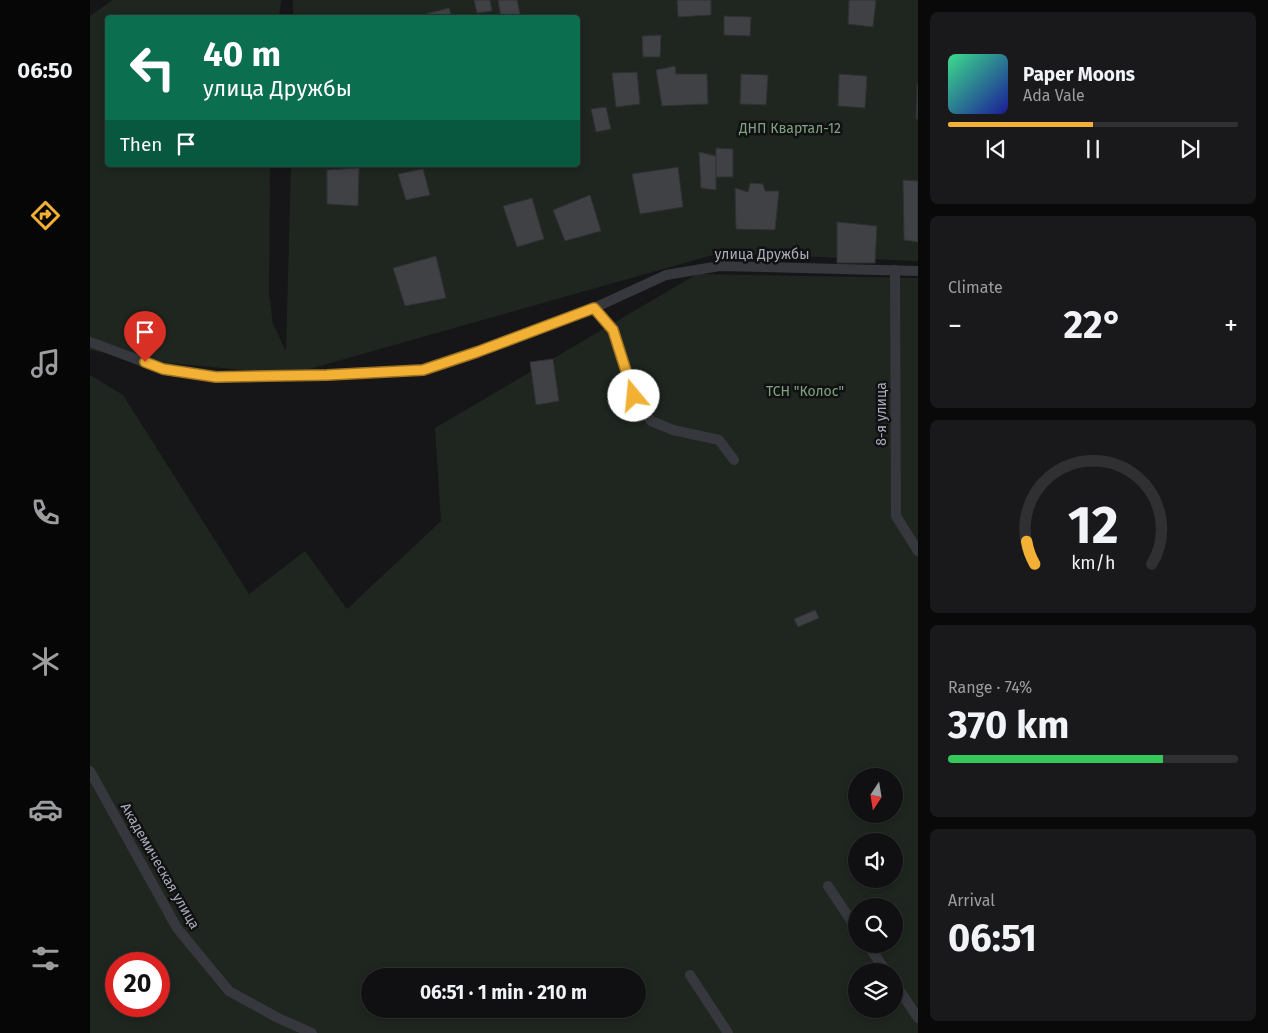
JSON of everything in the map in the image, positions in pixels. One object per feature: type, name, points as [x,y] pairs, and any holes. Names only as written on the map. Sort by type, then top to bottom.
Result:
[{"type":"lane","name":"улица Дружбы","points":[[90,342],[163,369],[216,377],[327,375],[423,370],[594,308],[666,275],[720,266],[918,271]]},
{"type":"lane","name":"8-я улица","points":[[895,270],[896,516],[918,551]]},
{"type":"lane","points":[[594,308],[613,330],[634,396],[651,421],[673,430],[719,440],[734,460]]},
{"type":"lane","name":"Академическая улица","points":[[90,771],[177,928],[229,991],[278,1018],[312,1033]]},
{"type":"lane","points":[[828,886],[848,916]]},
{"type":"lane","points":[[690,975],[728,1033]]},
{"type":"lane","points":[[903,996],[918,1018]]},
{"type":"green space","name":"ДНП Квартал-12","points":[[113,0],[281,0],[279,15],[105,15],[105,167],[270,167],[269,293],[273,324],[286,351],[291,167],[580,167],[580,15],[293,15],[293,0],[918,0],[918,261],[720,253],[295,373],[285,374],[148,361],[90,350],[90,16]]},
{"type":"green space","name":"ТСН \"Колос\"","points":[[697,274],[918,278],[918,1033],[90,1033],[90,375],[123,395],[249,594],[305,551],[347,609],[441,521],[435,428]]},
{"type":"building","points":[[474,0],[490,0],[492,11],[477,13]]},
{"type":"building","points":[[498,0],[517,0],[520,15],[500,15]]},
{"type":"building","points":[[677,0],[711,0],[711,15],[678,17]]},
{"type":"building","points":[[849,0],[876,0],[873,27],[848,24]]},
{"type":"building","points":[[449,8],[451,15],[421,15]]},
{"type":"building","points":[[724,16],[751,17],[750,36],[724,35]]},
{"type":"building","points":[[661,35],[660,57],[643,57],[642,36]]},
{"type":"building","points":[[675,66],[676,74],[707,74],[708,104],[662,106],[656,70]]},
{"type":"building","points":[[637,72],[640,104],[616,107],[612,73]]},
{"type":"building","points":[[741,74],[768,75],[766,105],[740,104]]},
{"type":"building","points":[[839,74],[867,76],[865,108],[838,106]]},
{"type":"building","points":[[917,84],[918,119],[916,119]]},
{"type":"building","points":[[606,107],[611,129],[596,132],[591,109]]},
{"type":"building","points":[[716,148],[733,149],[733,177],[715,177]]},
{"type":"building","points":[[699,152],[716,156],[716,190],[701,188]]},
{"type":"building","points":[[678,167],[683,207],[640,214],[632,174]]},
{"type":"building","points":[[359,168],[358,206],[327,204],[327,170]]},
{"type":"building","points":[[423,169],[430,195],[406,200],[398,174]]},
{"type":"building","points":[[903,180],[918,181],[918,242],[904,240]]},
{"type":"building","points":[[750,183],[763,184],[765,191],[779,191],[775,230],[736,229],[735,188],[748,192]]},
{"type":"building","points":[[590,195],[601,231],[565,241],[553,210]]},
{"type":"building","points":[[532,198],[544,239],[517,247],[503,206]]},
{"type":"building","points":[[837,222],[877,226],[875,263],[837,263]]},
{"type":"building","points":[[436,256],[446,298],[405,306],[393,268]]},
{"type":"building","points":[[553,359],[559,401],[536,405],[530,362]]},
{"type":"building","points":[[815,610],[819,618],[798,627],[794,619]]},
{"type":"route","points":[[145,362],[163,369],[216,377],[327,375],[423,370],[594,308],[613,330],[634,396]]}]
